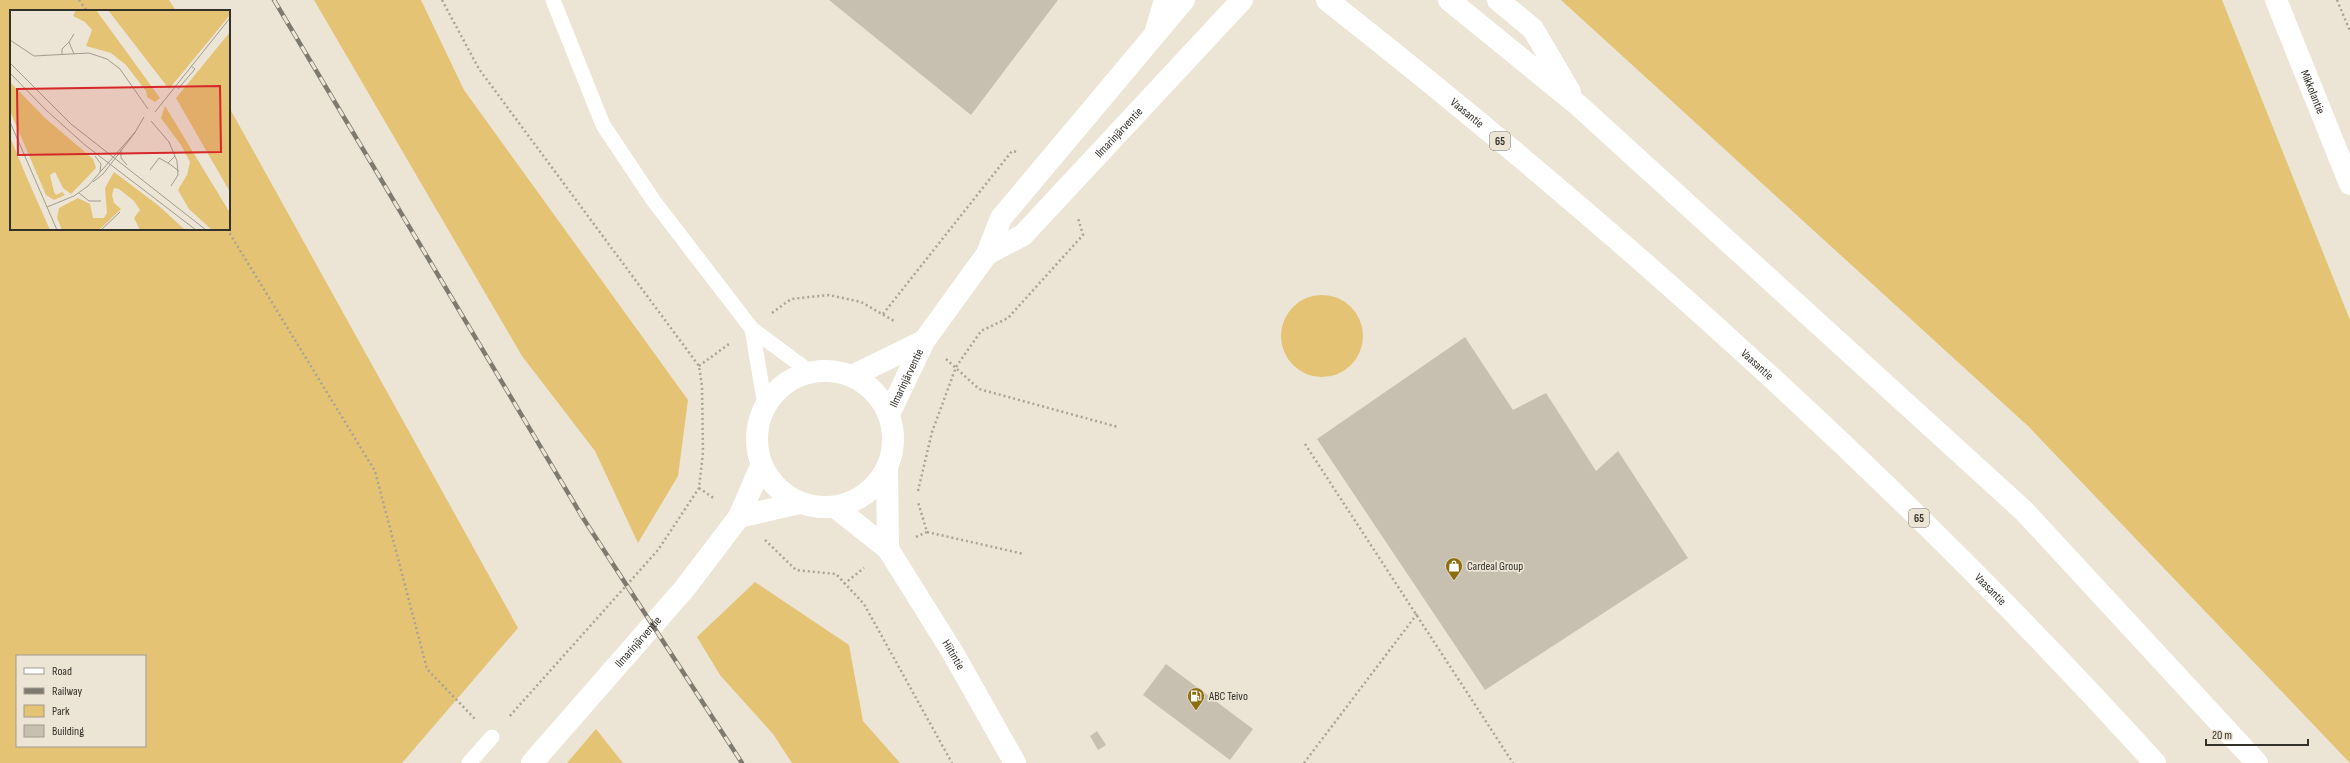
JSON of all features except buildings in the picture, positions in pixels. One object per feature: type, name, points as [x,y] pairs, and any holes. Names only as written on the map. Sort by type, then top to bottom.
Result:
[{"type":"main road","points":[[1155,34],[1165,0]]},
{"type":"main road","name":"Ilmarinjärventie","points":[[889,414],[924,341],[987,254],[1001,218],[1184,0]]},
{"type":"main road","name":"Ilmarinjärventie","points":[[987,254],[1023,235],[1242,0]]},
{"type":"main road","name":"Vaasantie","points":[[1327,0],[1399,57],[1565,196],[1735,343],[1952,550],[2155,763]]},
{"type":"main road","points":[[1449,0],[1578,105],[2024,511],[2257,763]]},
{"type":"main road","points":[[1498,0],[1533,28],[1578,105]]},
{"type":"main road","name":"Mikkolantie","points":[[2276,0],[2350,184]]},
{"type":"main road","name":"Ilmarinjärventie","points":[[852,376],[924,341]]},
{"type":"main road","points":[[887,468],[875,486],[856,500],[835,507],[823,508],[799,503],[779,490],[771,481],[762,466],[756,446],[758,424],[765,405],[777,390],[792,379],[810,372],[831,371],[852,376],[868,385],[880,398],[889,414],[893,432],[892,450],[887,468],[888,549]]},
{"type":"main road","name":"Ilmarinjärventie","points":[[532,763],[685,588],[739,517],[762,466]]},
{"type":"main road","points":[[739,517],[799,503]]},
{"type":"main road","name":"Hiitintie","points":[[835,507],[888,549],[953,652],[1015,763]]},
{"type":"lane","points":[[553,0],[603,125],[654,200],[752,329],[810,372]]},
{"type":"lane","points":[[752,329],[765,405]]},
{"type":"lane","points":[[469,763],[492,737]]},
{"type":"path","points":[[80,0],[86,10]]},
{"type":"path","points":[[228,230],[375,471],[427,669],[492,737],[564,654],[658,550],[699,488],[703,452],[702,386],[698,366],[479,69],[442,0]]},
{"type":"path","points":[[2337,0],[2350,30]]},
{"type":"path","points":[[698,366],[752,329],[792,299],[829,295],[861,302],[883,314],[1012,151],[1052,157]]},
{"type":"path","points":[[927,532],[917,496],[932,432],[956,367],[981,331],[1008,318],[1083,235],[1068,187]]},
{"type":"path","points":[[956,367],[979,389],[1118,427]]},
{"type":"path","points":[[1305,444],[1513,763]]},
{"type":"path","points":[[699,488],[739,517],[796,570],[836,574],[864,604],[952,763]]},
{"type":"path","points":[[844,584],[888,549],[927,532],[1024,554]]},
{"type":"path","points":[[1304,763],[1417,614]]},
{"type":"green space","points":[[0,0],[169,0],[175,10],[10,10],[10,230],[230,230],[230,109],[518,628],[402,763],[0,763]]},
{"type":"green space","points":[[314,0],[421,0],[464,90],[688,400],[678,476],[638,543],[595,451],[522,356]]},
{"type":"green space","points":[[1561,0],[2222,0],[2350,320],[2350,763],[2028,426]]},
{"type":"green space","points":[[1322,295],[1338,298],[1351,307],[1360,320],[1363,336],[1360,352],[1351,365],[1338,374],[1322,377],[1306,374],[1293,365],[1284,352],[1281,336],[1284,320],[1293,307],[1306,298]]},
{"type":"green space","points":[[755,582],[849,645],[863,721],[900,763],[792,763],[773,734],[720,675],[697,637]]},
{"type":"green space","points":[[596,729],[623,763],[567,763]]},
{"type":"railway","points":[[274,0],[583,518],[742,763]]},
{"type":"place","name":"Cardeal Group","points":[[1454,581]]},
{"type":"place","name":"ABC Teivo","points":[[1196,711]]}]
